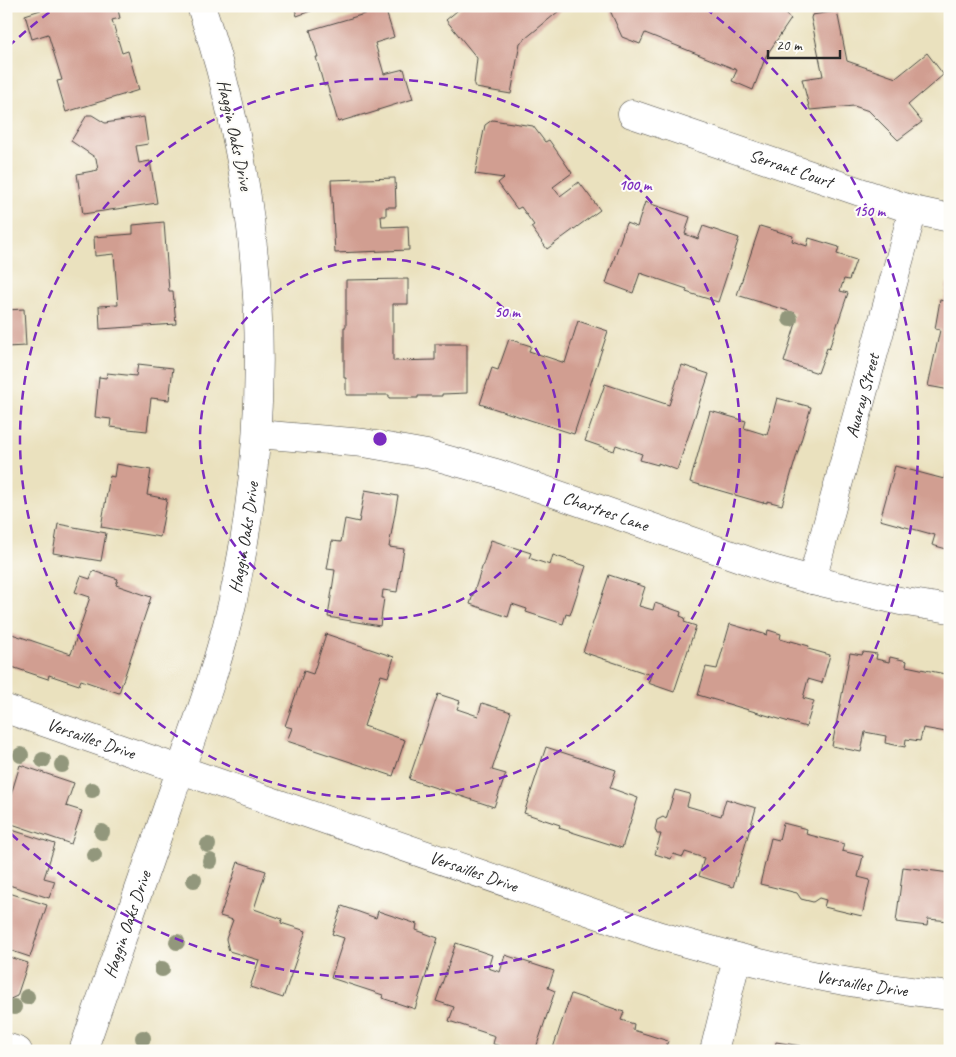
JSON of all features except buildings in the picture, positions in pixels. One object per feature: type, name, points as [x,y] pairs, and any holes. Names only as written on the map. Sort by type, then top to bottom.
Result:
[{"type":"street","name":"Haggin Oaks Drive","points":[[83,1051],[212,678],[232,605],[246,529],[257,434],[260,352],[256,276],[248,200],[235,124],[214,45],[201,6]]},
{"type":"street","name":"Serrant Court","points":[[632,114],[913,210],[950,218]]},
{"type":"street","name":"Auaray Street","points":[[812,580],[913,210]]},
{"type":"street","name":"Chartres Lane","points":[[257,434],[364,443],[427,454],[496,474],[772,569],[900,601],[950,609]]},
{"type":"street","name":"Versailles Drive","points":[[6,709],[657,935],[737,958],[827,978],[950,996]]},
{"type":"street","points":[[714,1051],[737,958]]},
{"type":"street","points":[[6,1047],[18,1051]]}]
